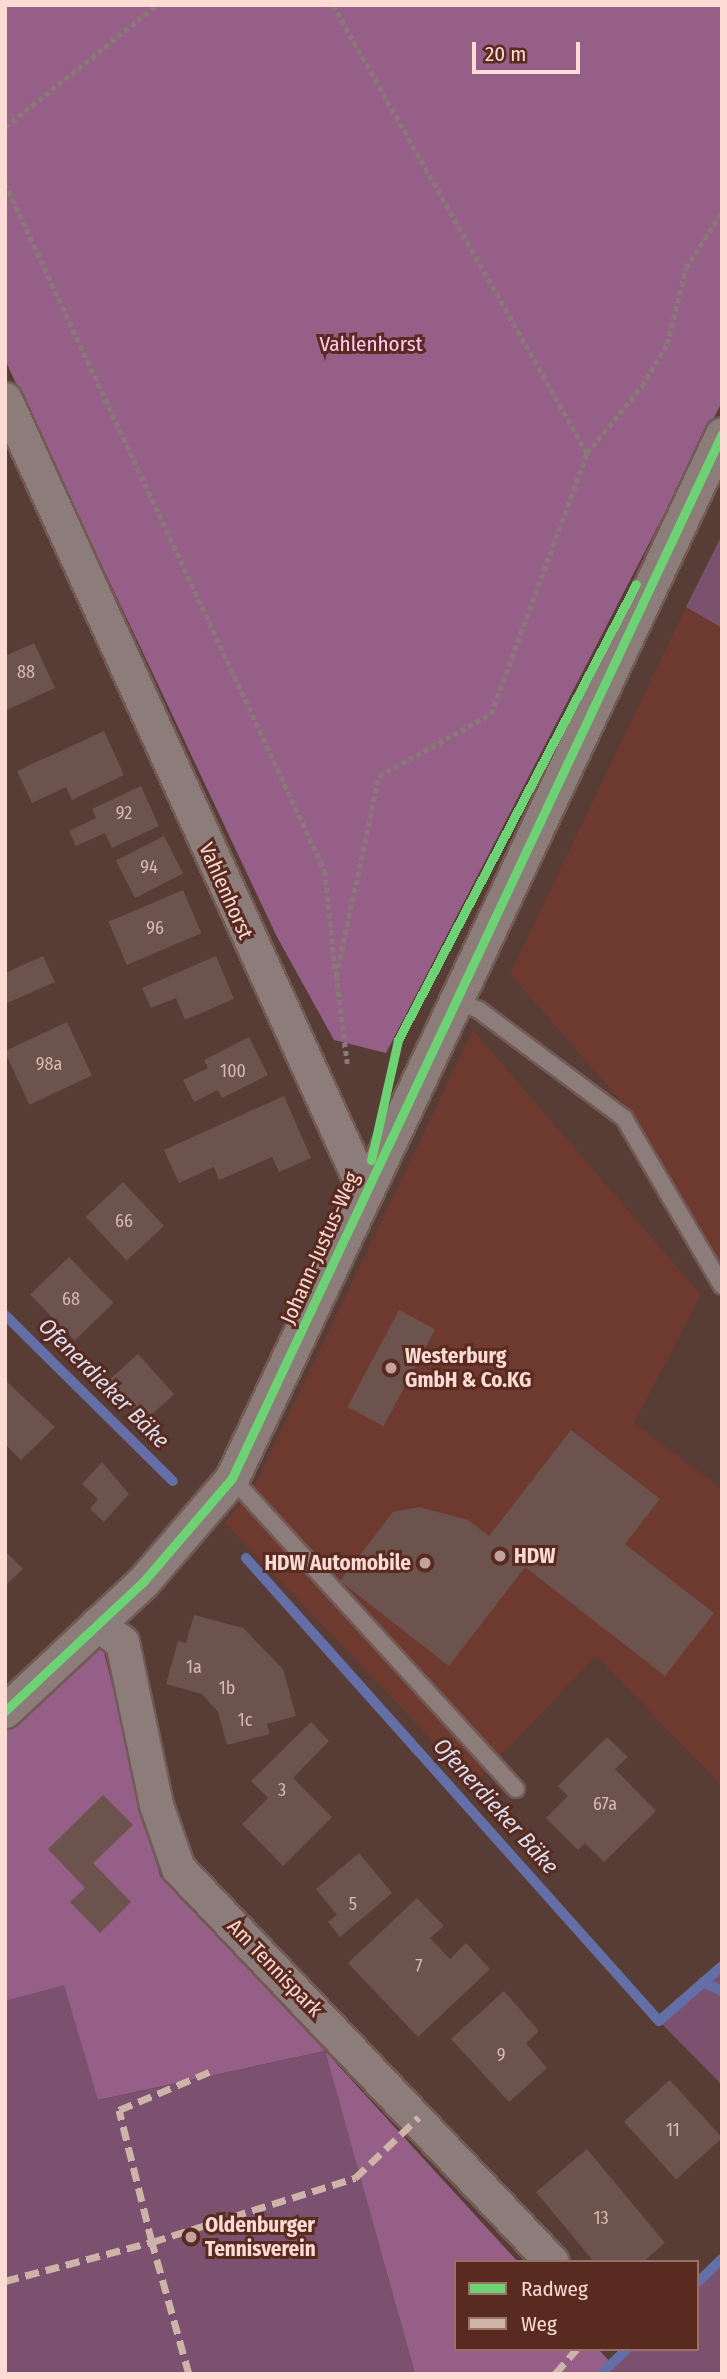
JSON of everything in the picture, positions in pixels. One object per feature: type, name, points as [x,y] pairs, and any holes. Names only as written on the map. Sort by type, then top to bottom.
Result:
[{"type":"street","name":"Vahlenhorst","points":[[5,399],[364,1189]]},
{"type":"street","name":"Johann-Justus-Weg","points":[[5,1711],[97,1624],[232,1478],[364,1189],[455,1002],[722,434]]},
{"type":"street","name":"Am Tennispark","points":[[97,1624],[122,1642],[156,1805],[178,1868],[550,2260]]},
{"type":"lane","points":[[455,1002],[479,1010],[624,1118],[722,1286]]},
{"type":"lane","points":[[232,1478],[516,1789]]},
{"type":"path","points":[[5,127],[157,5]]},
{"type":"path","points":[[333,5],[587,453]]},
{"type":"path","points":[[5,183],[325,871],[348,1069]]},
{"type":"path","points":[[336,976],[379,776],[491,714],[587,453],[642,386],[667,344],[687,268],[722,212]]},
{"type":"shaded area","points":[[722,535],[722,628],[686,607]]},
{"type":"shaded area","points":[[686,607],[722,628],[722,1272],[634,1116],[510,974]]},
{"type":"shaded area","points":[[473,1030],[701,1295],[634,1423],[722,1489],[722,1786],[596,1656],[474,1784],[225,1523],[255,1485]]},
{"type":"shaded area","points":[[722,1966],[722,2085],[659,2021]]},
{"type":"shaded area","name":"Oldenburger Tennisverein","points":[[64,1984],[99,2100],[325,2051],[415,2374],[5,2374],[5,2001]]},
{"type":"shaded area","points":[[722,2259],[722,2374],[601,2374],[625,2351],[699,2351],[699,2281]]},
{"type":"green space","name":"Vahlenhorst","points":[[5,5],[722,5],[722,402],[386,1053],[334,1040],[277,937],[5,360]]},
{"type":"green space","points":[[97,1624],[160,1876],[325,2051],[98,2100],[64,1985],[5,2001],[5,1718]]},
{"type":"green space","points":[[325,2051],[516,2260],[454,2260],[454,2351],[600,2351],[612,2364],[602,2374],[415,2374]]},
{"type":"building","points":[[34,643],[55,688],[5,711],[5,656]]},
{"type":"building","points":[[104,731],[124,775],[72,800],[66,787],[32,803],[17,771]]},
{"type":"building","points":[[141,786],[159,826],[112,848],[105,833],[76,846],[69,831],[96,818],[92,809]]},
{"type":"building","points":[[164,836],[183,873],[135,898],[116,861]]},
{"type":"building","points":[[183,890],[201,933],[127,965],[108,922]]},
{"type":"building","points":[[43,956],[55,982],[5,1004],[5,973]]},
{"type":"building","points":[[216,956],[234,999],[185,1020],[176,998],[151,1008],[142,988]]},
{"type":"building","points":[[67,1022],[92,1075],[29,1105],[5,1051]]},
{"type":"building","points":[[249,1037],[268,1075],[222,1098],[218,1090],[194,1102],[183,1080],[208,1068],[204,1060]]},
{"type":"building","points":[[284,1096],[311,1158],[279,1172],[272,1157],[219,1180],[214,1167],[179,1183],[164,1150]]},
{"type":"building","points":[[123,1182],[164,1226],[127,1261],[86,1217]]},
{"type":"building","points":[[69,1257],[113,1303],[75,1341],[30,1295]]},
{"type":"building","name":"Westerburg GmbH & Co.KG","points":[[399,1310],[435,1329],[384,1426],[347,1407]]},
{"type":"building","points":[[138,1354],[174,1394],[144,1421],[108,1381]]},
{"type":"building","points":[[5,1380],[55,1427],[21,1460],[5,1444]]},
{"type":"building","name":"HDW","points":[[571,1430],[660,1499],[625,1544],[714,1613],[665,1676],[525,1567],[449,1666],[340,1581],[393,1512],[419,1507],[468,1520],[489,1536]]},
{"type":"building","points":[[102,1462],[129,1494],[104,1522],[90,1509],[98,1499],[82,1484]]},
{"type":"building","points":[[5,1551],[23,1569],[5,1586]]},
{"type":"building","points":[[194,1615],[243,1628],[283,1669],[296,1716],[267,1724],[270,1734],[227,1745],[218,1712],[202,1694],[166,1684],[178,1641],[186,1643]]},
{"type":"building","points":[[311,1722],[329,1741],[293,1778],[332,1817],[283,1866],[242,1824],[268,1798],[251,1781]]},
{"type":"building","points":[[607,1737],[628,1757],[615,1769],[656,1811],[604,1862],[585,1843],[578,1850],[546,1818],[568,1796],[558,1786]]},
{"type":"building","points":[[103,1795],[133,1825],[93,1863],[131,1902],[100,1933],[70,1902],[85,1888],[48,1849]]},
{"type":"building","points":[[359,1853],[392,1893],[340,1937],[328,1922],[337,1915],[316,1889]]},
{"type":"building","points":[[417,1898],[444,1926],[430,1938],[450,1959],[466,1943],[490,1969],[418,2037],[348,1963]]},
{"type":"building","points":[[504,1991],[539,2031],[526,2043],[547,2068],[509,2102],[451,2039]]},
{"type":"building","points":[[670,2080],[722,2138],[676,2179],[624,2121]]},
{"type":"building","points":[[587,2149],[665,2243],[645,2260],[592,2260],[536,2192]]},
{"type":"waterway","name":"Ofenerdieker Bäke","points":[[5,1315],[173,1481]]},
{"type":"waterway","name":"Ofenerdieker Bäke","points":[[246,1558],[659,2021],[722,1966]]},
{"type":"waterway","points":[[703,1982],[722,1991]]},
{"type":"waterway","points":[[699,2281],[722,2259]]},
{"type":"waterway","points":[[601,2374],[625,2351]]},
{"type":"marked path","points":[[5,2281],[152,2242],[119,2110],[209,2072]]},
{"type":"marked path","points":[[189,2374],[152,2242],[355,2178],[419,2117]]},
{"type":"marked path","points":[[555,2374],[575,2351]]},
{"type":"cycle path","points":[[5,1711],[143,1582],[232,1478],[722,434]]},
{"type":"cycle path","points":[[371,1160],[398,1040],[636,584]]},
{"type":"place","name":"Westerburg GmbH & Co.KG","points":[[391,1368]]},
{"type":"place","name":"HDW","points":[[500,1556]]},
{"type":"place","name":"HDW Automobile","points":[[425,1563]]},
{"type":"place","name":"Oldenburger Tennisverein","points":[[191,2237]]}]
